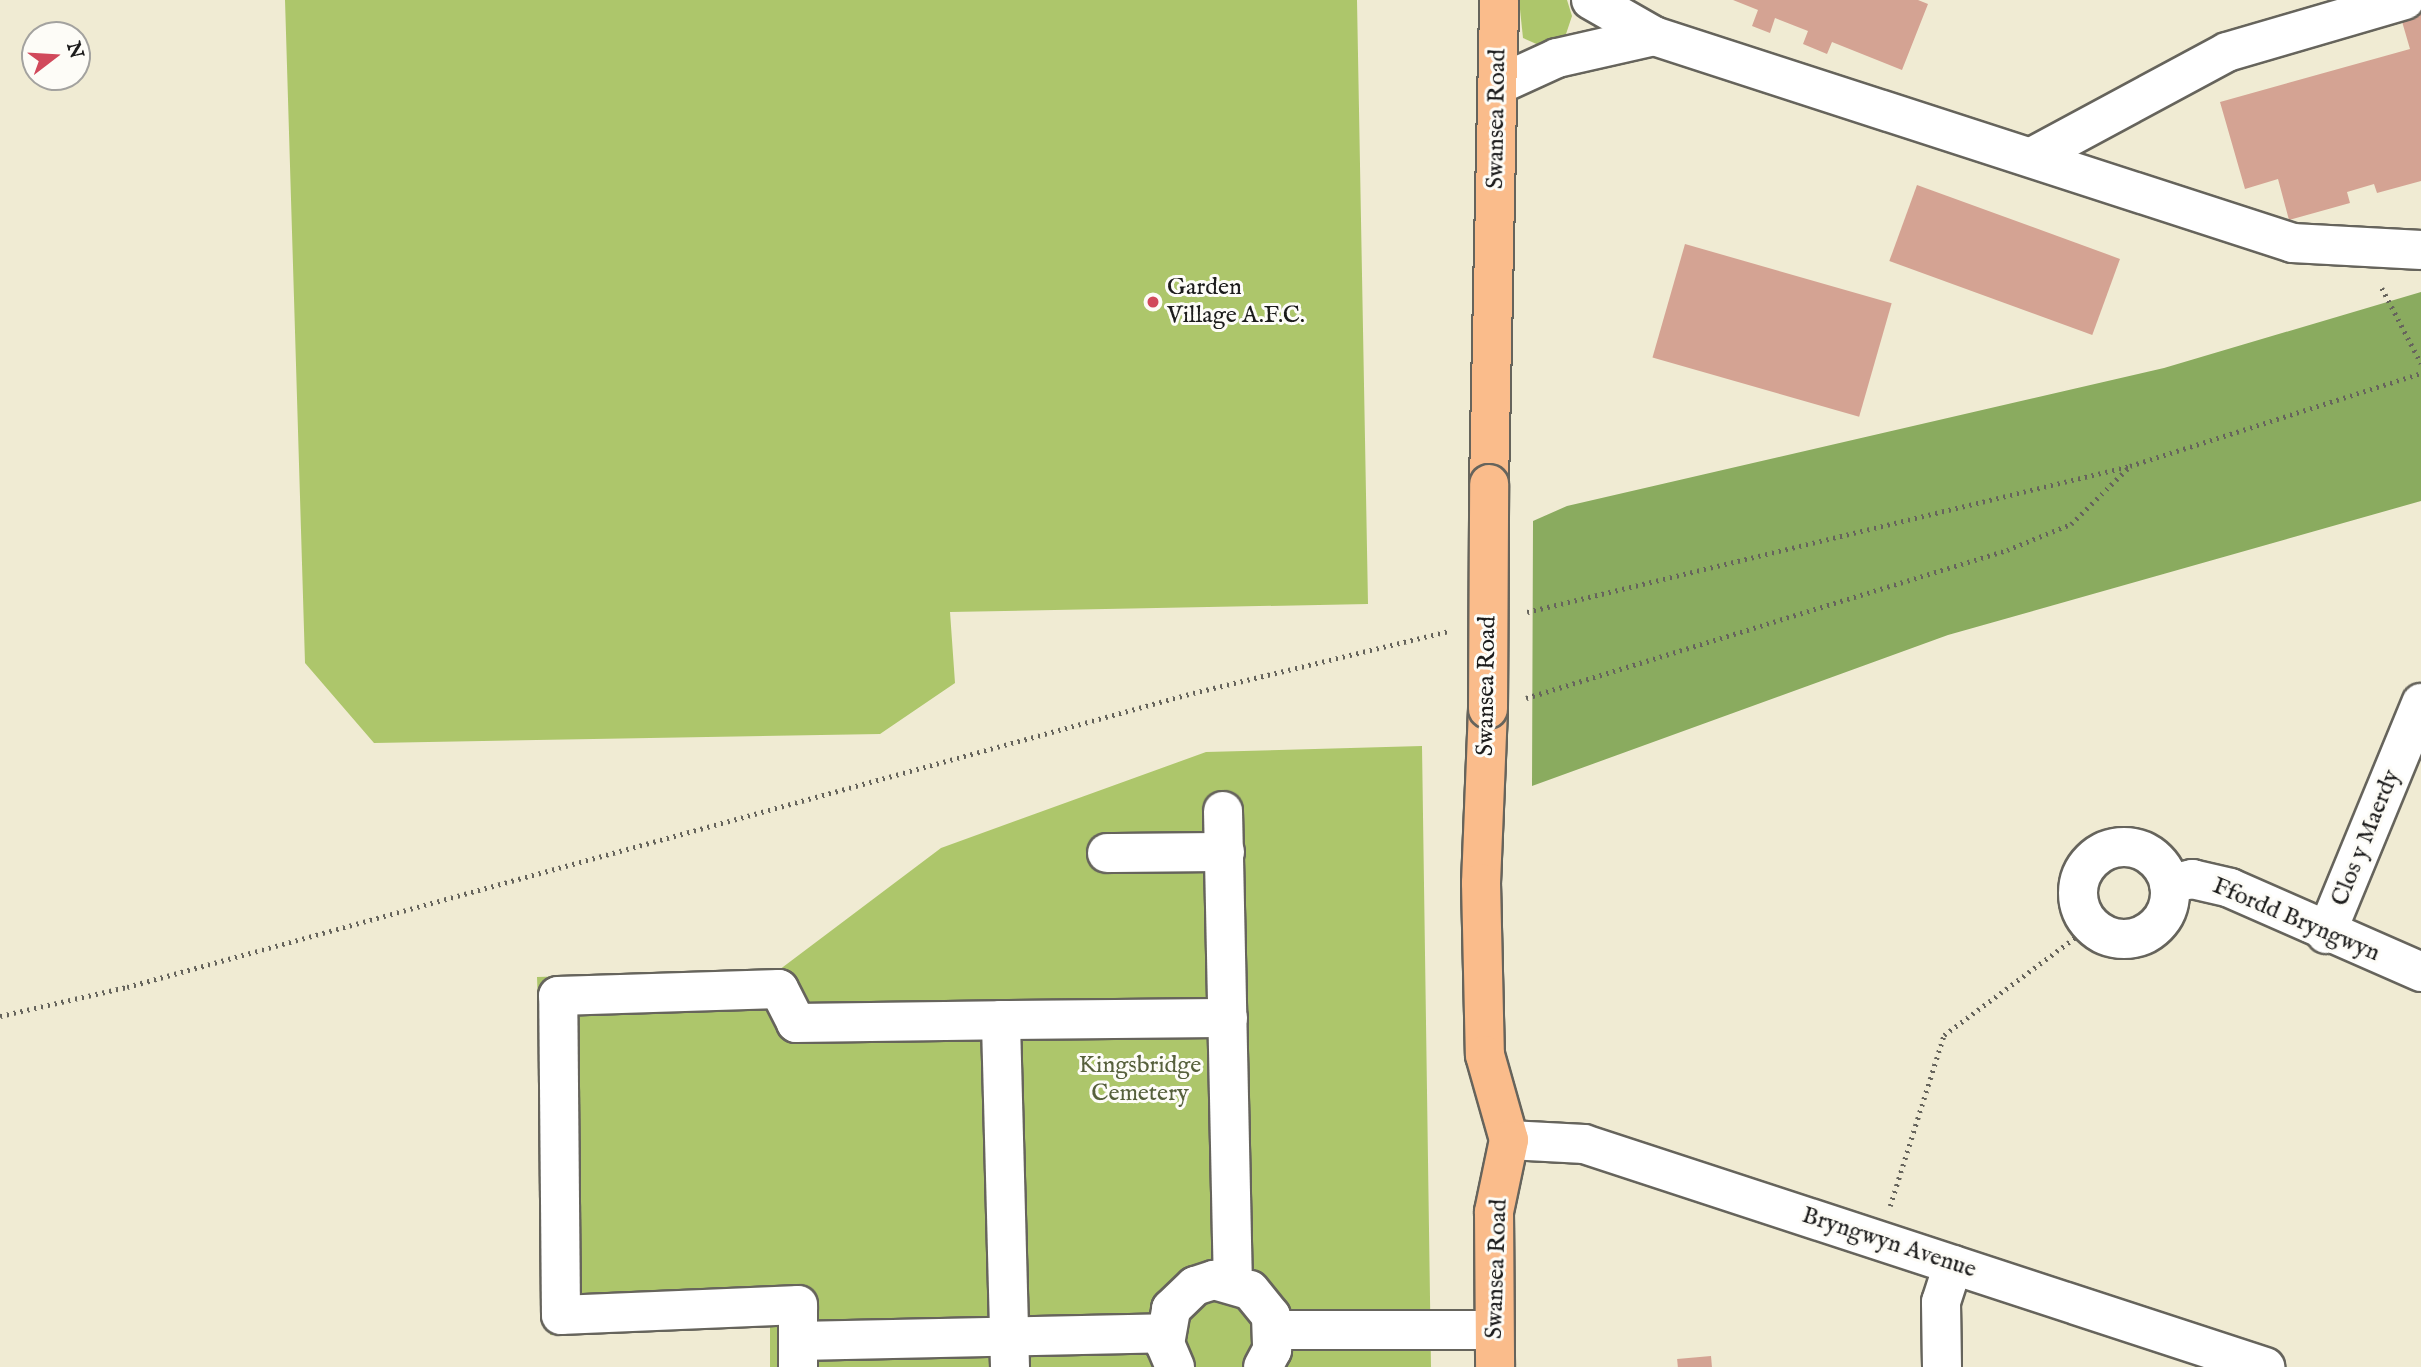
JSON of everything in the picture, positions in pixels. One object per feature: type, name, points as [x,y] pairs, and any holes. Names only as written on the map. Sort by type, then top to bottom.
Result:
[{"type":"main road","name":"Swansea Road","points":[[1495,1367],[1494,1212],[1509,1140],[1485,1055],[1481,883],[1488,709],[1489,484],[1499,0]]},
{"type":"street","points":[[1591,0],[1654,36],[2292,243],[2362,249],[2421,250]]},
{"type":"street","points":[[2032,157],[2227,52],[2405,0]]},
{"type":"street","points":[[1498,85],[1557,58],[1654,36]]},
{"type":"street","name":"Clos y Maerdy","points":[[2326,934],[2421,703]]},
{"type":"street","points":[[1223,811],[1233,1282]]},
{"type":"street","points":[[2144,851],[2169,884],[2165,913],[2145,934],[2117,939],[2091,926],[2078,886],[2102,852],[2144,851]]},
{"type":"street","points":[[1107,853],[1224,852]]},
{"type":"street","name":"Ffordd Bryngwyn","points":[[2169,884],[2209,881],[2326,934],[2421,972]]},
{"type":"street","points":[[1228,1018],[796,1024],[779,989],[558,996],[561,1315],[798,1304],[798,1354],[1170,1350],[1179,1297],[1204,1283],[1233,1282],[1261,1300],[1274,1330],[1263,1367]]},
{"type":"street","points":[[1001,1020],[1009,1352]]},
{"type":"street","name":"Bryngwyn Avenue","points":[[1509,1140],[1584,1144],[2265,1367]]},
{"type":"street","points":[[1942,1367],[1941,1303],[1953,1265]]},
{"type":"street","points":[[1274,1330],[1494,1330]]},
{"type":"path","points":[[2362,249],[2421,363]]},
{"type":"path","points":[[1519,614],[2130,466],[2421,373]]},
{"type":"path","points":[[1488,709],[2007,550],[2071,524],[2130,466]]},
{"type":"path","points":[[0,1016],[127,987],[1193,693],[1465,627]]},
{"type":"path","points":[[1879,1240],[1944,1035],[2091,926]]},
{"type":"green space","points":[[285,0],[1357,0],[1368,604],[950,612],[955,683],[880,734],[374,743],[305,663]]},
{"type":"green space","points":[[1519,0],[1567,0],[1572,16],[1566,34],[1541,46],[1523,38]]},
{"type":"green space","points":[[2421,292],[2421,501],[1948,635],[1532,786],[1533,521],[1567,506],[2164,368]]},
{"type":"green space","name":"Kingsbridge Cemetery","points":[[1422,746],[1431,1367],[770,1367],[770,1320],[550,1335],[537,977],[779,970],[941,848],[1206,752]]},
{"type":"building","points":[[1733,0],[1918,0],[1928,4],[1902,70],[1832,42],[1827,54],[1803,44],[1808,31],[1775,18],[1770,33],[1752,26],[1758,10]]},
{"type":"building","points":[[2421,12],[2421,181],[2377,193],[2374,184],[2347,192],[2350,203],[2289,220],[2278,179],[2245,189],[2220,102],[2410,49],[2401,18]]},
{"type":"building","points":[[1917,185],[2120,259],[2092,335],[1889,261]]},
{"type":"building","points":[[1685,244],[1892,303],[1859,417],[1652,357]]},
{"type":"building","points":[[1711,1356],[1712,1367],[1678,1367],[1677,1359]]},
{"type":"place","name":"Garden Village A.F.C.","points":[[1153,302]]}]
